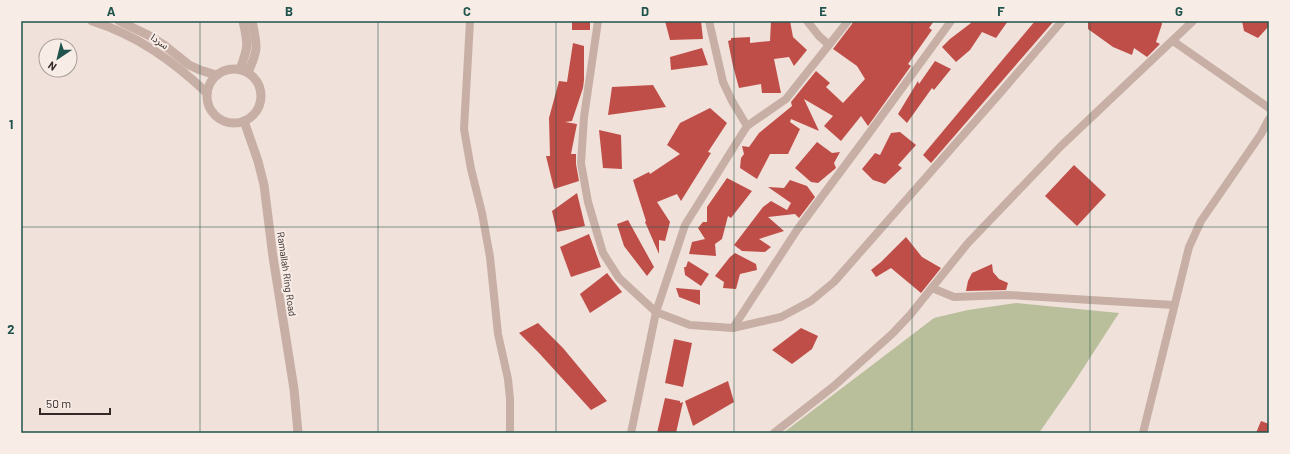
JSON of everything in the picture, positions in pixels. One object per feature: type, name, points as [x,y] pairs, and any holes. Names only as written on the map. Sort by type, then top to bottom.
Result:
[{"type":"street","name":"سردا","points":[[92,21],[121,31],[155,50],[207,92]]},
{"type":"street","name":"سردا","points":[[119,21],[148,35],[164,45],[189,65],[216,75]]},
{"type":"street","points":[[242,21],[247,42],[244,70]]},
{"type":"street","points":[[244,70],[255,56],[257,41],[252,21]]},
{"type":"street","points":[[470,21],[464,129],[490,257],[498,334],[508,379],[510,399],[510,433]]},
{"type":"street","points":[[598,21],[584,117],[581,163],[588,202],[603,253],[619,278],[656,312],[690,325],[733,328],[781,317],[811,301],[834,282],[1062,21]]},
{"type":"street","points":[[709,21],[723,82],[747,126]]},
{"type":"street","points":[[807,21],[819,36],[829,45]]},
{"type":"street","points":[[632,433],[656,312],[685,225],[747,126],[786,99],[848,21]]},
{"type":"street","points":[[733,328],[797,230],[951,21]]},
{"type":"street","points":[[774,433],[834,386],[892,334],[910,315],[968,244],[1061,146],[1193,21]]},
{"type":"street","points":[[1172,41],[1269,108]]},
{"type":"street","points":[[235,68],[244,70],[252,75],[258,83],[262,98],[259,108],[253,116],[244,122],[234,123],[219,119],[212,112],[209,108],[207,92],[210,83],[216,75],[225,70],[235,68]]},
{"type":"street","points":[[1143,433],[1189,247],[1201,221],[1262,134],[1269,119]]},
{"type":"street","name":"Ramallah Ring Road","points":[[244,122],[258,161],[264,185],[273,257],[294,389],[298,433]]},
{"type":"street","points":[[932,288],[954,297],[1008,294],[1174,305]]},
{"type":"green space","points":[[1016,303],[1119,313],[1039,433],[783,433],[934,318],[968,310]]},
{"type":"building","points":[[572,21],[590,21],[590,30],[572,30]]},
{"type":"building","points":[[665,21],[701,21],[703,39],[670,40]]},
{"type":"building","points":[[771,21],[790,21],[793,37],[807,50],[794,66],[789,57],[774,59],[781,93],[762,93],[761,84],[739,88],[728,41],[731,40],[731,38],[750,37],[750,43],[770,41]]},
{"type":"building","points":[[853,21],[934,21],[929,28],[932,30],[908,64],[911,66],[868,126],[861,116],[841,141],[824,126],[833,116],[804,99],[819,131],[791,119],[790,122],[800,129],[788,154],[770,154],[757,179],[740,168],[741,158],[744,154],[742,146],[749,147],[759,133],[792,106],[791,102],[816,71],[830,83],[826,87],[843,103],[865,79],[857,66],[833,49]]},
{"type":"building","points":[[970,21],[1008,21],[996,38],[982,32],[970,50],[956,62],[942,47],[971,23]]},
{"type":"building","points":[[1035,21],[1054,21],[931,163],[923,155]]},
{"type":"building","points":[[1088,21],[1161,21],[1162,24],[1156,42],[1160,44],[1147,57],[1134,48],[1132,55],[1113,47],[1088,29]]},
{"type":"building","points":[[1242,21],[1269,21],[1269,26],[1258,38],[1244,31]]},
{"type":"building","points":[[573,43],[584,46],[584,80],[583,88],[572,121],[565,122],[577,124],[571,154],[576,154],[579,181],[554,189],[546,156],[550,156],[549,118],[559,81],[567,82]]},
{"type":"building","points":[[702,48],[708,65],[671,70],[670,57]]},
{"type":"building","points":[[935,61],[951,69],[934,90],[932,88],[907,123],[898,114],[918,81],[919,84]]},
{"type":"building","points":[[653,85],[666,107],[608,115],[612,87]]},
{"type":"building","points":[[710,108],[727,123],[708,152],[711,153],[681,201],[677,194],[657,202],[670,222],[665,241],[659,240],[659,254],[645,222],[646,221],[633,180],[649,172],[650,174],[680,154],[667,145],[680,123]]},
{"type":"building","points":[[599,130],[621,135],[622,169],[603,168]]},
{"type":"building","points":[[900,132],[916,145],[898,165],[902,168],[885,184],[873,180],[862,169],[875,153],[880,155],[891,133]]},
{"type":"building","points":[[817,142],[832,153],[840,152],[834,163],[836,168],[818,183],[811,182],[795,168]]},
{"type":"building","points":[[1074,165],[1106,195],[1077,226],[1045,196]]},
{"type":"building","points":[[727,178],[752,191],[731,218],[728,216],[722,239],[715,244],[716,256],[689,254],[692,242],[705,239],[698,228],[703,222],[707,222],[707,207]]},
{"type":"building","points":[[790,180],[807,186],[815,197],[799,218],[795,214],[768,217],[784,231],[759,239],[771,247],[765,252],[742,251],[734,245],[763,207],[771,201],[787,210],[791,203],[768,187],[784,188]]},
{"type":"building","points":[[577,193],[585,226],[557,232],[552,211]]},
{"type":"building","points":[[628,220],[654,267],[647,276],[624,246],[617,224]]},
{"type":"building","points":[[589,234],[601,267],[571,277],[560,247]]},
{"type":"building","points":[[906,237],[922,257],[941,268],[921,293],[891,268],[876,277],[871,270]]},
{"type":"building","points":[[735,253],[756,264],[757,270],[740,274],[736,289],[723,288],[724,282],[715,276]]},
{"type":"building","points":[[688,261],[709,274],[701,286],[685,275],[684,267],[686,267]]},
{"type":"building","points":[[992,264],[993,272],[999,279],[1008,283],[1006,290],[966,291],[968,281],[972,273]]},
{"type":"building","points":[[607,273],[622,292],[590,313],[580,294]]},
{"type":"building","points":[[676,288],[700,290],[700,305],[679,297]]},
{"type":"building","points":[[538,323],[563,348],[607,401],[591,410],[519,333]]},
{"type":"building","points":[[801,328],[818,336],[812,349],[792,364],[772,350]]},
{"type":"building","points":[[674,339],[692,343],[683,387],[665,383]]},
{"type":"building","points":[[728,381],[734,402],[693,426],[685,401]]},
{"type":"building","points":[[665,398],[680,401],[680,403],[683,402],[676,433],[657,433]]},
{"type":"building","points":[[1261,421],[1269,424],[1269,433],[1256,433]]}]
